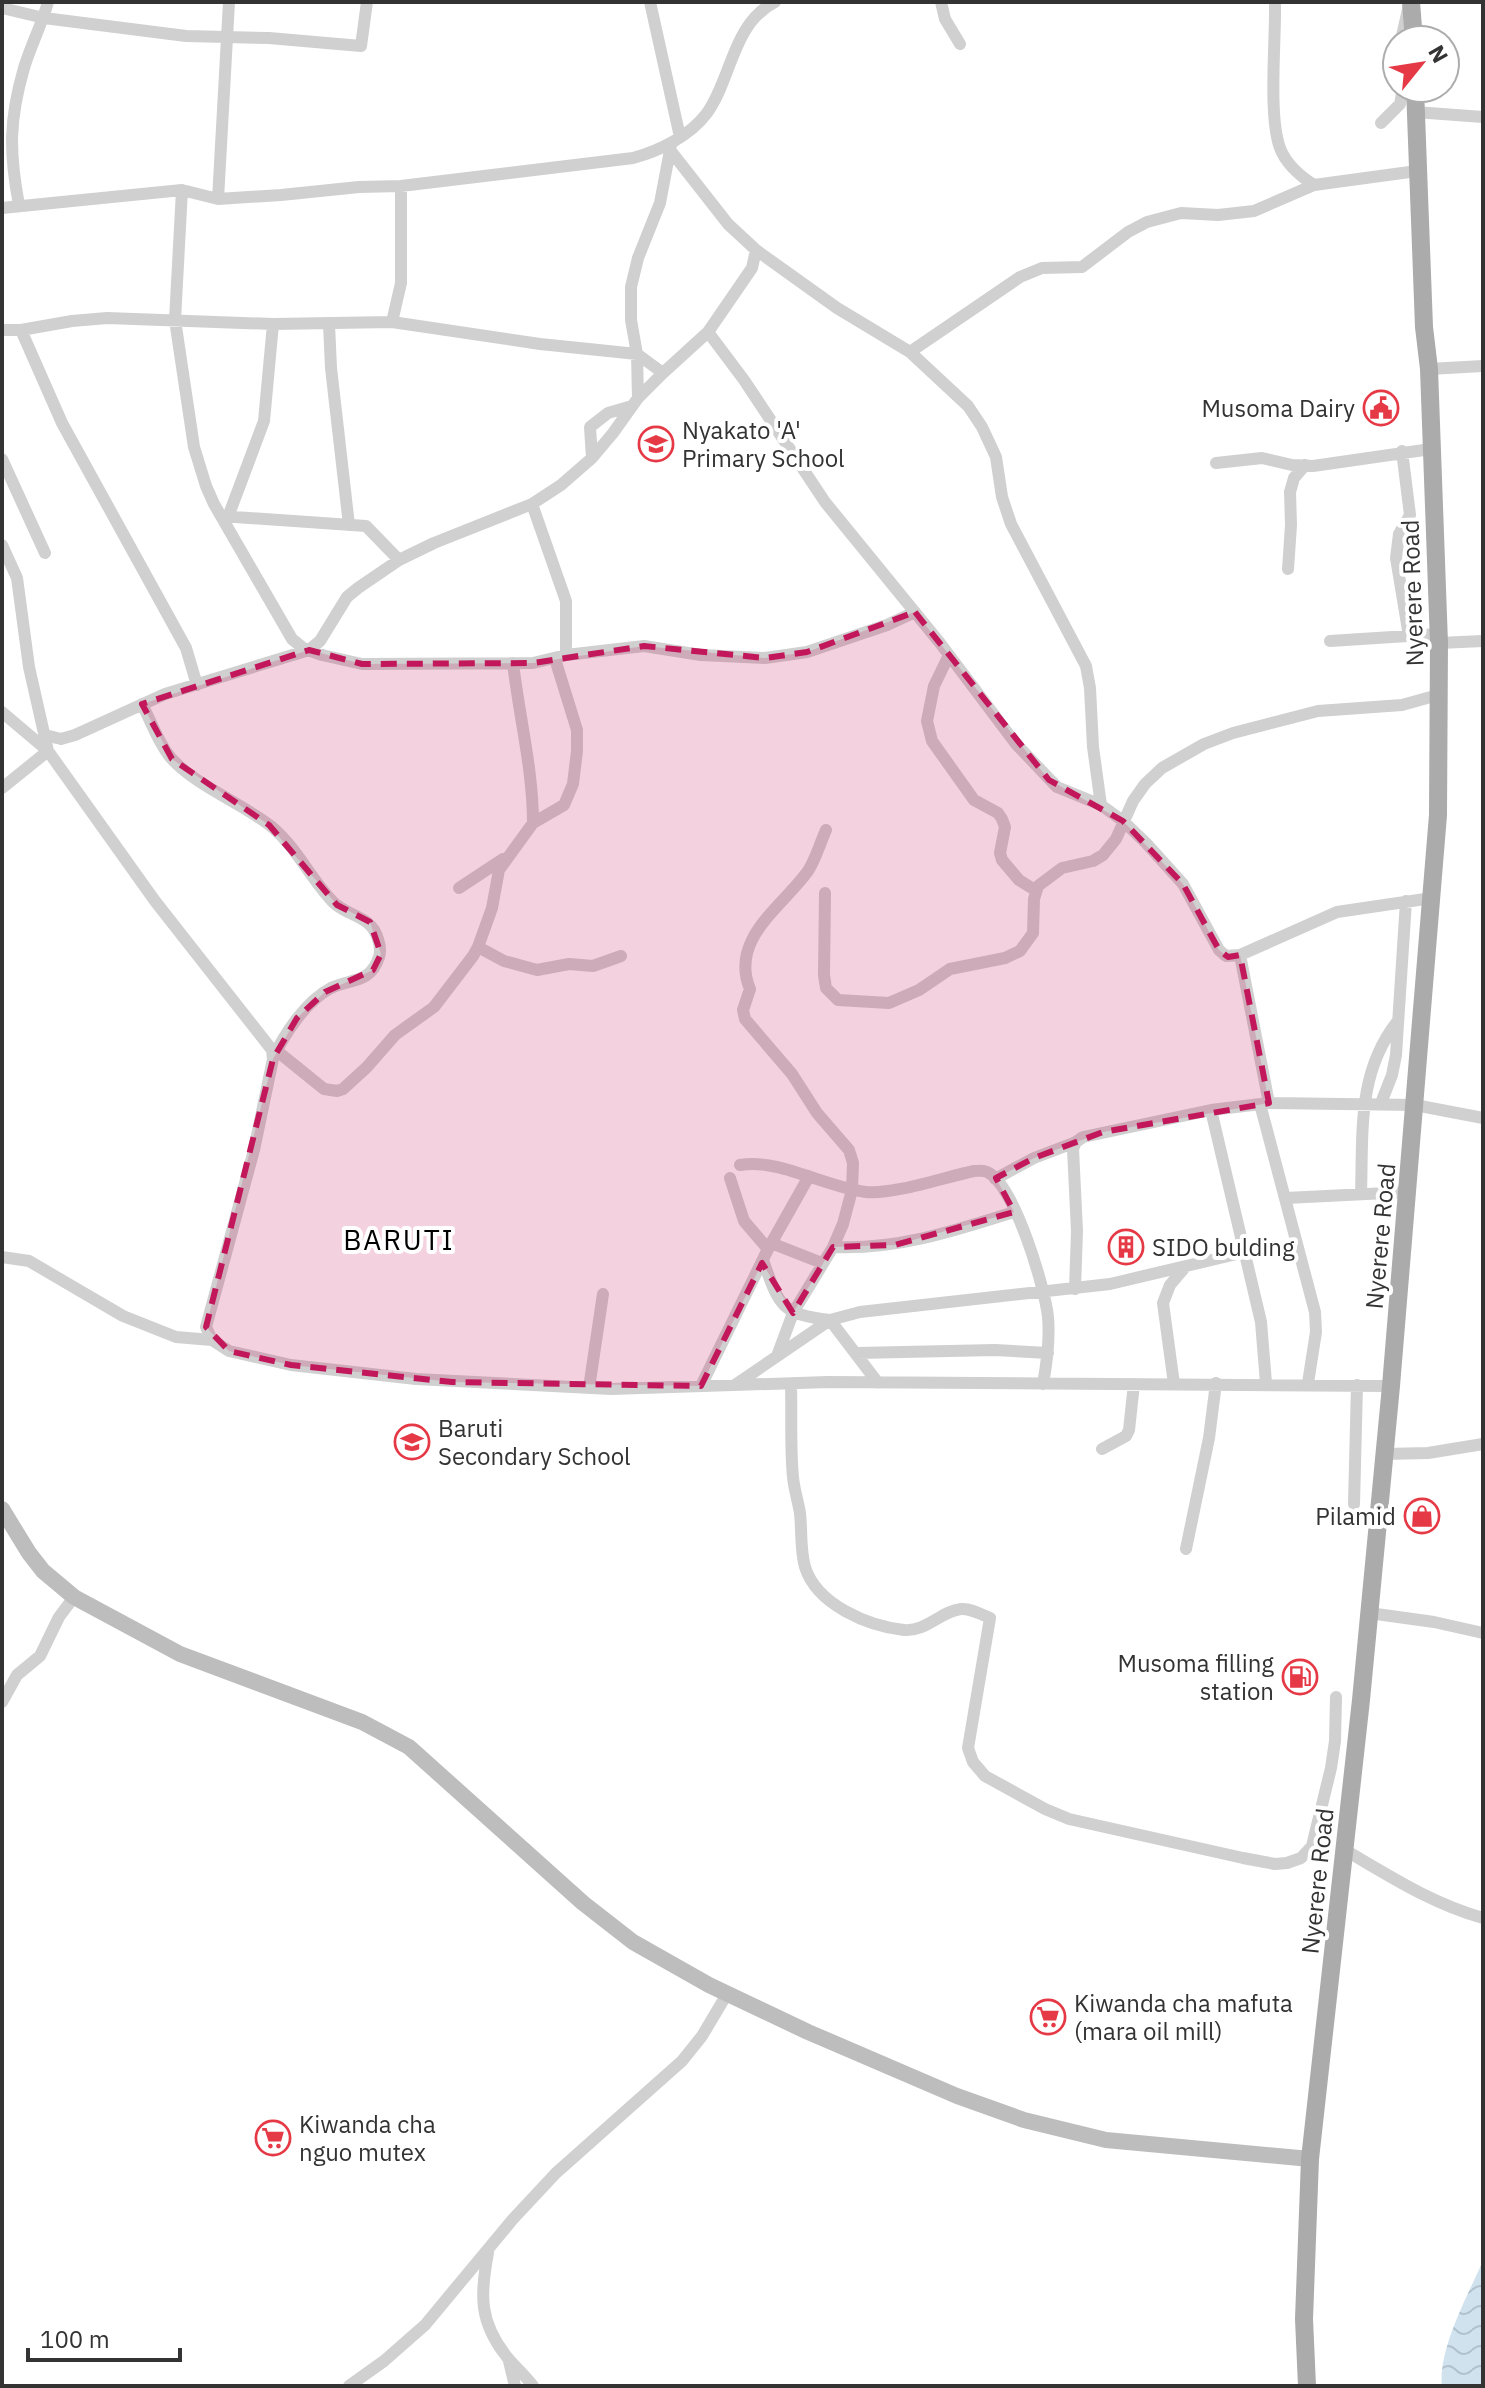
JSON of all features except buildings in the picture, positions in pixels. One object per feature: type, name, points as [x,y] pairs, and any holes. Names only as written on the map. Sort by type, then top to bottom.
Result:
[{"type":"main road","points":[[1410,2],[1412,24]]},
{"type":"main road","name":"Nyerere Road","points":[[1307,2386],[1304,2319],[1310,2159],[1385,1454],[1438,815],[1439,638],[1415,104]]},
{"type":"street","points":[[19,205],[10,158],[14,108],[25,65],[48,2]]},
{"type":"street","points":[[218,199],[229,2]]},
{"type":"street","points":[[2,8],[44,18],[186,36],[361,46],[367,2]]},
{"type":"street","points":[[635,402],[637,354],[631,320],[631,287],[642,245],[660,203],[674,143],[650,2]]},
{"type":"street","points":[[2,208],[182,190],[218,199],[401,186],[633,158],[674,143],[705,116],[744,31],[760,11],[775,2]]},
{"type":"street","points":[[1275,2],[1275,110],[1279,145],[1292,167],[1314,185]]},
{"type":"street","points":[[1403,24],[1410,2]]},
{"type":"street","points":[[944,3],[945,19],[960,44]]},
{"type":"street","points":[[1381,123],[1400,104]]},
{"type":"street","points":[[1415,112],[1483,117]]},
{"type":"street","points":[[674,143],[728,224],[756,250],[837,308],[910,352],[956,392],[982,427],[996,457],[1002,497],[1011,524],[1086,666],[1101,805]]},
{"type":"street","points":[[910,352],[1020,277],[1042,268],[1082,267],[1141,224],[1181,213],[1218,215],[1254,211],[1314,185],[1417,171]]},
{"type":"street","points":[[392,322],[401,283],[401,186]]},
{"type":"street","points":[[182,190],[175,320],[194,447],[206,486],[292,639],[309,650],[362,664],[513,663],[644,646],[722,656],[780,657],[807,652],[887,625],[915,612]]},
{"type":"street","points":[[45,735],[61,739],[75,735],[165,694],[309,650],[320,641],[347,597],[399,560],[532,504],[561,485],[592,458],[635,402],[708,332],[752,268],[756,250]]},
{"type":"street","points":[[2,330],[107,318],[273,324],[392,322],[540,344],[637,354],[663,373]]},
{"type":"street","points":[[224,516],[264,421],[273,324]]},
{"type":"street","points":[[329,324],[349,525]]},
{"type":"street","points":[[21,330],[62,423],[186,648],[197,685]]},
{"type":"street","points":[[708,332],[744,380],[825,502],[949,655],[1016,744],[1049,780],[1070,793],[1101,805],[1123,821],[1183,884],[1219,950],[1226,956],[1240,955],[1337,912],[1432,898]]},
{"type":"street","points":[[1429,369],[1483,366]]},
{"type":"street","points":[[592,458],[590,427],[608,413],[635,402]]},
{"type":"street","points":[[1216,463],[1262,458],[1305,465],[1326,464],[1431,449]]},
{"type":"street","points":[[1402,451],[1410,515],[1399,534],[1396,558],[1409,636]]},
{"type":"street","points":[[2,459],[45,553]]},
{"type":"street","points":[[1288,569],[1290,492],[1294,478],[1305,465]]},
{"type":"street","points":[[2,712],[48,751],[155,901],[209,973],[268,1042],[275,1055],[324,1089],[343,1089],[395,1035],[434,1007],[478,947],[492,908],[499,870],[506,856],[533,823],[564,805],[575,768],[577,730],[560,657],[566,601],[532,504]]},
{"type":"street","points":[[224,516],[366,526],[399,560]]},
{"type":"street","points":[[2,545],[17,578],[29,667],[48,751]]},
{"type":"street","points":[[1330,641],[1409,636],[1483,641]]},
{"type":"street","points":[[949,655],[934,686],[927,721],[932,741],[974,800],[998,813],[1005,827],[1000,853],[1002,860],[1019,880],[1035,890]]},
{"type":"street","points":[[513,663],[532,783],[533,823]]},
{"type":"street","points":[[825,893],[826,988],[838,1000],[876,1004],[895,1001],[919,990],[950,969],[1012,957],[1020,951],[1033,933],[1035,890],[1062,868],[1093,861],[1103,855],[1116,839],[1145,784],[1162,768],[1204,744],[1233,733],[1318,711],[1402,705],[1438,695]]},
{"type":"street","points":[[142,704],[172,759],[276,830],[337,905],[367,921],[376,933],[381,954],[373,970],[359,980],[332,987],[297,1018],[275,1055],[257,1138],[208,1314],[206,1327],[212,1340]]},
{"type":"street","points":[[2,788],[48,751]]},
{"type":"street","points":[[777,1356],[793,1313],[833,1247],[843,1224],[852,1190],[853,1163],[849,1150],[817,1113],[780,1059],[745,1019],[743,1010],[750,989],[743,969],[748,952],[770,912],[808,870],[826,830]]},
{"type":"street","points":[[459,888],[506,856]]},
{"type":"street","points":[[1381,1103],[1392,1075],[1406,901]]},
{"type":"street","points":[[478,947],[504,961],[537,970],[569,964],[593,966],[621,956]]},
{"type":"street","points":[[1240,955],[1265,1104],[1315,1312],[1316,1332],[1308,1383]]},
{"type":"street","points":[[1361,1194],[1364,1103],[1376,1053],[1397,1020]]},
{"type":"street","points":[[995,1179],[1083,1137],[1211,1110],[1265,1104],[1381,1103],[1415,1105],[1483,1118]]},
{"type":"street","points":[[1211,1110],[1261,1322],[1266,1383]]},
{"type":"street","points":[[1075,1289],[1077,1231],[1073,1159],[1076,1142]]},
{"type":"street","points":[[740,1165],[761,1162],[808,1178],[871,1193],[974,1171],[987,1172],[995,1179],[1014,1212],[1038,1267],[1045,1293],[1048,1353],[1043,1384]]},
{"type":"street","points":[[730,1178],[744,1221],[767,1251],[781,1302],[793,1313],[830,1320],[878,1383]]},
{"type":"street","points":[[701,1386],[767,1251],[808,1178]]},
{"type":"street","points":[[1286,1198],[1407,1192]]},
{"type":"street","points":[[833,1247],[895,1245],[1014,1212]]},
{"type":"street","points":[[767,1251],[822,1263]]},
{"type":"street","points":[[735,1385],[830,1320],[860,1312],[1075,1289],[1146,1277],[1245,1252]]},
{"type":"street","points":[[2,1257],[29,1261],[140,1324],[176,1337],[212,1340],[229,1351],[291,1365],[452,1382],[589,1388],[878,1383],[1308,1383],[1391,1386]]},
{"type":"street","points":[[1174,1384],[1163,1303],[1165,1293],[1186,1266]]},
{"type":"street","points":[[589,1388],[603,1294]]},
{"type":"street","points":[[857,1353],[995,1350],[1048,1353]]},
{"type":"street","points":[[1186,1549],[1209,1438],[1216,1383]]},
{"type":"street","points":[[1102,1449],[1126,1436],[1129,1430],[1134,1384]]},
{"type":"street","points":[[791,1385],[793,1477],[801,1550],[813,1584],[823,1597],[863,1618],[907,1630],[928,1625],[957,1610],[964,1609],[990,1618],[968,1748],[973,1762],[999,1786],[1045,1809],[1102,1828],[1243,1858],[1287,1863],[1301,1858],[1312,1846],[1333,1757],[1336,1697]]},
{"type":"street","points":[[1354,1504],[1357,1385]]},
{"type":"street","points":[[1385,1454],[1428,1453],[1483,1444]]},
{"type":"street","points":[[2,1509],[43,1571],[74,1597],[180,1654],[362,1722],[409,1747],[583,1903],[633,1942],[727,1994],[957,2096],[1024,2120],[1106,2140],[1310,2159]]},
{"type":"street","points":[[2,1702],[17,1675],[40,1656],[59,1617],[74,1597]]},
{"type":"street","points":[[1369,1613],[1483,1633]]},
{"type":"street","points":[[1345,1850],[1420,1895],[1448,1908],[1483,1918]]},
{"type":"street","points":[[349,2386],[384,2361],[425,2325],[556,2173],[682,2061],[702,2036],[727,1994]]},
{"type":"street","points":[[489,2250],[482,2296],[484,2312],[489,2327],[508,2358],[533,2386]]},
{"type":"street","points":[[508,2358],[515,2386]]},
{"type":"highlighted area","points":[[915,612],[1049,780],[1123,821],[1183,884],[1219,950],[1228,957],[1240,955],[1269,1103],[1103,1132],[1034,1158],[996,1178],[1014,1212],[895,1245],[833,1247],[793,1313],[762,1263],[701,1386],[452,1382],[291,1365],[229,1351],[206,1327],[273,1059],[297,1018],[325,992],[373,970],[381,954],[370,922],[337,905],[269,825],[172,759],[142,704],[309,650],[362,664],[533,663],[644,646],[765,658],[807,652]]},
{"type":"water","points":[[1483,2261],[1483,2386],[1442,2386],[1449,2339]]},
{"type":"place","name":"Musoma Dairy","points":[[1381,408]]},
{"type":"place","name":"Nyakato 'A' Primary School","points":[[656,444]]},
{"type":"place","name":"SIDO bulding","points":[[1126,1247]]},
{"type":"place","name":"Baruti Secondary School","points":[[412,1442]]},
{"type":"place","name":"Pilamid","points":[[1422,1516]]},
{"type":"place","name":"Musoma filling station","points":[[1300,1677]]},
{"type":"place","name":"Kiwanda cha mafuta (mara oil mill)","points":[[1048,2017]]},
{"type":"place","name":"Kiwanda cha nguo mutex","points":[[273,2138]]},
{"type":"district","name":"BARUTI","points":[[399,1239]]}]
